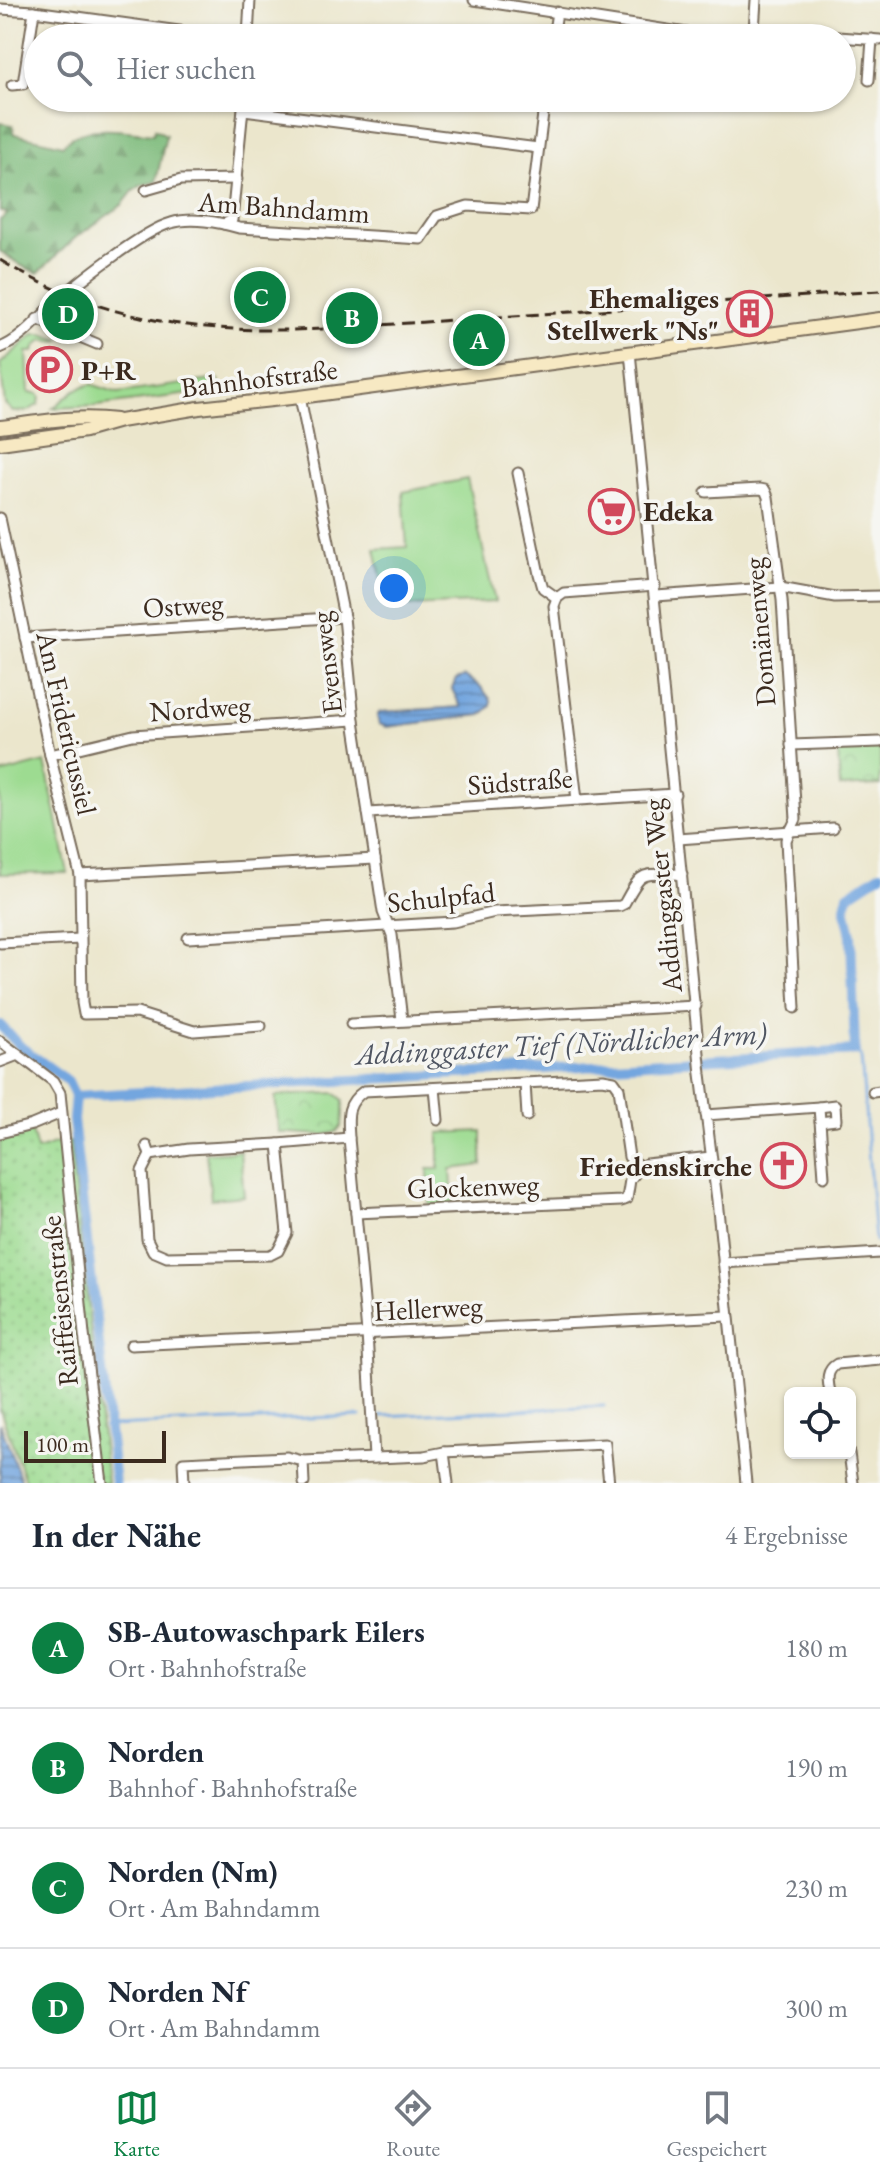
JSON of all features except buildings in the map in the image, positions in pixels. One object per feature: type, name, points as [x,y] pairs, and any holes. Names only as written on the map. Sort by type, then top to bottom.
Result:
[{"type":"main road","name":"Bahnhofstraße","points":[[0,443],[85,431],[120,421],[199,408],[880,319]]},
{"type":"main road","name":"Bahnhofstraße","points":[[0,427],[79,418],[120,421]]},
{"type":"street","points":[[249,24],[250,0]]},
{"type":"street","points":[[474,0],[632,24]]},
{"type":"street","points":[[754,24],[756,0]]},
{"type":"street","points":[[0,9],[128,24]]},
{"type":"street","points":[[32,24],[34,11]]},
{"type":"street","points":[[555,24],[557,12]]},
{"type":"street","points":[[856,39],[876,40],[869,80]]},
{"type":"street","points":[[12,85],[23,84],[24,77]]},
{"type":"street","points":[[224,224],[232,220],[244,112]]},
{"type":"street","points":[[259,112],[538,148],[543,112]]},
{"type":"street","name":"Am Bahndamm","points":[[0,348],[14,341],[65,294],[156,229],[173,222],[421,239],[437,216],[468,206],[531,210],[538,148]]},
{"type":"street","points":[[146,190],[181,180],[237,179]]},
{"type":"street","points":[[37,319],[97,344]]},
{"type":"street","name":"Addinggaster Weg","points":[[630,352],[701,1074],[746,1483]]},
{"type":"street","name":"Evensweg","points":[[300,397],[344,617],[354,720],[383,912],[392,935],[402,1020]]},
{"type":"street","points":[[518,473],[543,588],[557,598]]},
{"type":"street","name":"Domänenweg","points":[[706,492],[765,490],[780,587],[796,819],[786,840],[795,1008]]},
{"type":"street","name":"Am Fridericussiel","points":[[0,518],[50,755],[80,875],[84,1014],[137,1013],[194,1031],[261,1026]]},
{"type":"street","points":[[577,800],[554,606],[557,598],[564,593],[780,587],[835,597],[880,596]]},
{"type":"street","name":"Ostweg","points":[[25,638],[344,617]]},
{"type":"street","name":"Nordweg","points":[[50,755],[133,735],[354,720]]},
{"type":"street","points":[[791,745],[880,742]]},
{"type":"street","name":"Südstraße","points":[[368,813],[675,794]]},
{"type":"street","points":[[678,839],[833,828]]},
{"type":"street","points":[[80,875],[375,859]]},
{"type":"street","name":"Schulpfad","points":[[188,938],[469,920],[495,912],[620,906],[624,904],[635,881],[642,876],[682,874]]},
{"type":"street","points":[[0,943],[80,939]]},
{"type":"street","points":[[351,1024],[696,1006]]},
{"type":"street","name":"Raiffeisenstraße","points":[[0,1041],[53,1081],[60,1093],[102,1483]]},
{"type":"street","points":[[0,1062],[18,1055]]},
{"type":"street","points":[[374,1458],[367,1333],[349,1138],[348,1109],[354,1098],[364,1091],[603,1079],[614,1081],[619,1088],[629,1157],[640,1167],[711,1157]]},
{"type":"street","points":[[525,1083],[527,1116]]},
{"type":"street","points":[[435,1088],[438,1120]]},
{"type":"street","points":[[706,1115],[835,1105],[836,1120],[820,1122]]},
{"type":"street","points":[[819,1107],[824,1177]]},
{"type":"street","points":[[0,1133],[61,1113]]},
{"type":"street","points":[[278,1144],[287,1233],[278,1251],[270,1255],[167,1257],[153,1251],[147,1239],[142,1171],[148,1150],[349,1138]]},
{"type":"street","name":"Glockenweg","points":[[356,1213],[621,1201],[627,1199],[630,1180],[640,1167]]},
{"type":"street","points":[[723,1263],[880,1253]]},
{"type":"street","name":"Hellerweg","points":[[131,1345],[727,1316]]},
{"type":"street","points":[[829,1387],[828,1374],[831,1367],[880,1360]]},
{"type":"street","points":[[184,1483],[183,1462],[287,1457],[303,1461],[424,1456],[440,1452],[605,1444],[609,1483]]},
{"type":"street","points":[[440,1452],[448,1483]]},
{"type":"street","points":[[850,1459],[853,1483]]},
{"type":"street","points":[[303,1461],[304,1483]]},
{"type":"green space","points":[[0,123],[13,125],[14,134],[63,145],[81,133],[118,130],[153,134],[155,129],[166,135],[156,182],[133,191],[122,205],[75,238],[38,273],[0,251],[0,220],[8,214],[0,211]]},
{"type":"green space","points":[[34,334],[60,340],[43,340],[34,352],[27,352],[29,393],[40,396],[39,404],[28,411],[13,412],[5,404],[0,364]]},
{"type":"green space","points":[[218,379],[221,390],[97,406],[53,408],[75,390],[91,384],[118,393]]},
{"type":"green space","points":[[467,479],[495,602],[410,606],[384,591],[375,549],[407,547],[403,492]]},
{"type":"green space","points":[[880,749],[880,785],[840,787],[838,750]]},
{"type":"green space","points":[[45,762],[68,873],[0,874],[0,774]]},
{"type":"green space","points":[[335,1093],[343,1100],[342,1124],[337,1131],[322,1135],[279,1133],[275,1096]]},
{"type":"green space","points":[[32,1131],[37,1150],[70,1142],[107,1483],[26,1483],[0,1409],[0,1140]]},
{"type":"green space","points":[[482,1131],[482,1165],[451,1169],[453,1205],[429,1206],[428,1169],[439,1169],[439,1133]]},
{"type":"green space","points":[[240,1151],[244,1196],[211,1199],[206,1153]]},
{"type":"water","points":[[465,676],[481,687],[491,700],[491,706],[481,715],[387,727],[379,724],[377,716],[380,712],[461,707],[452,689],[456,679]]},
{"type":"water","points":[[0,1423],[22,1483],[0,1483]]},
{"type":"waterway","name":"Addinggaster Tief (Nördlicher Arm)","points":[[115,1483],[73,1120],[75,1096],[855,1051],[851,935],[845,907],[848,895],[880,874]]},
{"type":"waterway","name":"Addinggaster Tief (Nördlicher Arm)","points":[[0,1025],[21,1047],[68,1081],[75,1096]]},
{"type":"waterway","points":[[855,1051],[861,1057],[875,1241]]},
{"type":"waterway","points":[[381,1416],[604,1406]]},
{"type":"waterway","points":[[109,1426],[361,1416]]},
{"type":"railway","points":[[0,260],[38,281],[116,311],[155,320],[237,329],[322,329],[880,291]]},
{"type":"place","name":"Norden (Nm)","points":[[260,297]]},
{"type":"place","name":"Norden Nf","points":[[68,314]]},
{"type":"place","name":"Ehemaliges Stellwerk \"Ns\"","points":[[750,314]]},
{"type":"place","name":"Norden","points":[[352,318]]},
{"type":"place","name":"SB-Autowaschpark Eilers","points":[[479,340]]},
{"type":"place","name":"P+R","points":[[50,370]]},
{"type":"place","name":"Edeka","points":[[612,511]]},
{"type":"place","name":"Friedenskirche","points":[[783,1166]]}]
